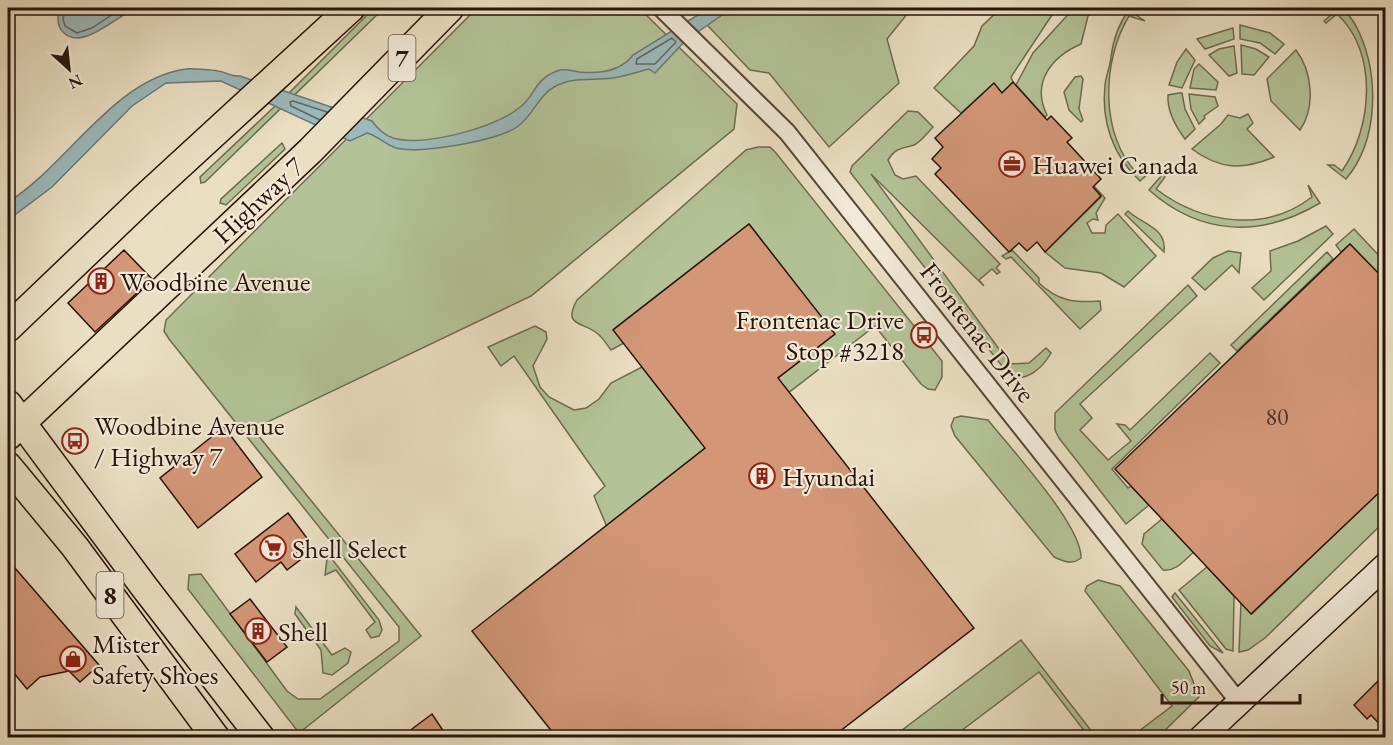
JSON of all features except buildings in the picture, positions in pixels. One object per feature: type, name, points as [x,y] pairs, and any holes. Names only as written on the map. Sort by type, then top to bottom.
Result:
[{"type":"main road","points":[[8,328],[144,198],[351,8]]},
{"type":"main road","name":"Highway 7","points":[[12,421],[310,150],[353,109],[450,8]]},
{"type":"main road","name":"8","points":[[12,421],[261,738]]},
{"type":"main road","name":"8","points":[[8,466],[75,547],[216,738]]},
{"type":"street","name":"Frontenac Drive","points":[[661,8],[787,132],[1239,702]]},
{"type":"street","points":[[1201,738],[1386,565]]},
{"type":"green space","points":[[374,8],[384,8],[205,182],[201,183],[200,177]]},
{"type":"green space","points":[[477,8],[639,8],[737,104],[734,129],[531,296],[253,429],[421,636],[299,733],[188,589],[189,575],[201,574],[287,691],[298,699],[320,699],[399,641],[399,627],[169,339],[164,331],[166,320]]},
{"type":"green space","points":[[691,8],[912,8],[887,39],[899,83],[829,147],[769,73],[750,70]]},
{"type":"green space","points":[[1001,8],[1046,8],[1052,15],[1011,77],[1013,82],[1002,93],[993,84],[961,113],[934,88],[974,46],[982,26]]},
{"type":"green space","points":[[1074,8],[1094,8],[1088,16],[1081,44],[1061,56],[1047,72],[1041,92],[1047,115],[1045,117],[1016,85],[1033,53]]},
{"type":"green space","points":[[1339,8],[1351,18],[1359,32],[1366,49],[1372,88],[1370,127],[1365,146],[1346,179],[1328,165],[1334,165],[1342,171],[1352,154],[1365,113],[1366,91],[1365,69],[1360,49],[1351,30],[1337,14],[1326,23],[1324,21]]},
{"type":"green space","points":[[1129,10],[1145,21],[1129,16],[1120,34],[1110,75],[1109,97],[1116,139],[1125,158],[1138,174],[1147,166],[1155,168],[1140,181],[1116,149],[1107,125],[1104,98],[1113,45],[1119,26]]},
{"type":"green space","points":[[1240,25],[1270,33],[1284,44],[1275,54],[1260,43],[1240,39]]},
{"type":"green space","points":[[1233,28],[1234,39],[1205,49],[1197,39]]},
{"type":"green space","points":[[1241,45],[1256,49],[1269,57],[1254,75],[1242,74]]},
{"type":"green space","points":[[1234,46],[1237,73],[1229,76],[1209,55],[1219,49]]},
{"type":"green space","points":[[1186,49],[1195,60],[1182,88],[1169,85],[1177,62]]},
{"type":"green space","points":[[1296,50],[1306,68],[1310,89],[1308,111],[1300,130],[1271,101],[1267,79]]},
{"type":"green space","points":[[1199,64],[1218,82],[1216,90],[1190,88],[1194,69]]},
{"type":"green space","points":[[1081,76],[1083,79],[1079,109],[1083,120],[1081,122],[1069,110],[1064,92],[1075,77]]},
{"type":"green space","points":[[1182,93],[1185,109],[1195,129],[1185,139],[1173,118],[1168,101],[1168,95]]},
{"type":"green space","points":[[1189,94],[1215,97],[1218,106],[1204,116],[1205,118],[1199,124],[1191,109]]},
{"type":"green space","points":[[908,111],[918,112],[933,127],[917,143],[900,149],[891,156],[888,160],[895,175],[903,179],[916,176],[1000,264],[996,268],[1000,272],[997,274],[992,269],[979,280],[984,286],[871,174],[1010,364],[1029,363],[1046,348],[1051,353],[1039,368],[1028,376],[1009,375],[850,172],[852,166]]},
{"type":"green space","points":[[1248,114],[1253,123],[1247,129],[1274,157],[1252,164],[1232,166],[1212,161],[1192,149],[1228,115],[1240,118]]},
{"type":"green space","points":[[282,143],[285,149],[226,205],[220,203],[221,199]]},
{"type":"green space","points":[[770,147],[776,153],[942,361],[942,377],[935,390],[928,389],[921,384],[875,326],[788,393],[770,384],[834,334],[749,224],[614,329],[624,343],[611,350],[598,334],[573,319],[573,309],[577,300],[746,150]]},
{"type":"green space","points":[[1163,174],[1165,177],[1156,189],[1174,201],[1193,210],[1233,220],[1253,220],[1293,209],[1312,197],[1308,185],[1320,203],[1276,222],[1232,227],[1210,224],[1169,205],[1149,190]]},
{"type":"green space","points":[[1094,186],[1105,198],[1096,213],[1098,220],[1093,219],[1087,223],[1092,233],[1105,233],[1106,225],[1118,214],[1156,256],[1124,287],[1101,273],[1065,268],[1045,252],[1101,197]]},
{"type":"green space","points":[[1128,211],[1158,232],[1162,237],[1164,252],[1125,214]]},
{"type":"green space","points":[[1326,226],[1333,234],[1264,300],[1252,288],[1271,271],[1270,251],[1298,241]]},
{"type":"green space","points":[[1354,229],[1385,262],[1385,281],[1350,244],[1341,252],[1336,245]]},
{"type":"green space","points":[[1012,250],[1039,278],[1039,283],[1053,294],[1067,300],[1100,301],[1101,310],[1080,329],[1011,257],[1006,259],[1002,256]]},
{"type":"green space","points":[[1228,251],[1241,253],[1239,273],[1232,265],[1205,290],[1192,278],[1213,258]]},
{"type":"green space","points":[[1327,252],[1333,259],[1237,351],[1231,345]]},
{"type":"green space","points":[[1188,285],[1197,296],[1080,404],[1092,418],[1080,430],[1108,460],[1131,441],[1117,424],[1125,425],[1130,430],[1210,353],[1220,363],[1112,469],[1128,488],[1131,486],[1149,505],[1126,524],[1059,438],[1055,430],[1055,413]]},
{"type":"green space","points":[[535,326],[546,332],[547,339],[533,366],[540,387],[549,397],[574,410],[586,408],[599,399],[611,383],[642,367],[698,439],[713,442],[607,527],[594,496],[605,486],[514,356],[501,366],[488,347]]},
{"type":"green space","points":[[961,416],[988,420],[1058,507],[1070,526],[1081,558],[1075,562],[1068,562],[1054,557],[955,436],[951,426],[954,418]]},
{"type":"green space","points":[[1385,486],[1385,521],[1265,638],[1248,650],[1239,652],[1241,603],[1252,614]]},
{"type":"green space","points":[[1162,519],[1194,552],[1180,565],[1168,570],[1163,570],[1142,544],[1144,534]]},
{"type":"green space","points":[[327,559],[332,559],[379,620],[382,630],[379,636],[371,638],[366,630],[375,622],[336,570],[325,575]]},
{"type":"green space","points":[[1207,567],[1234,596],[1233,651],[1226,649],[1179,590]]},
{"type":"green space","points":[[1098,580],[1120,586],[1189,671],[1199,697],[1158,737],[1131,737],[1172,706],[1085,591],[1087,586]]},
{"type":"green space","points":[[1175,593],[1223,653],[1210,646],[1172,597]]},
{"type":"green space","points":[[296,607],[332,655],[345,648],[351,652],[348,663],[332,675],[323,673],[321,650],[295,614]]},
{"type":"green space","points":[[1021,640],[1096,737],[1089,737],[1039,672],[953,737],[893,737]]},
{"type":"water","points":[[60,8],[137,8],[100,30],[81,38],[72,37],[61,30],[58,21]]},
{"type":"water","points":[[709,8],[732,8],[685,41],[655,73],[649,69],[613,78],[568,81],[548,91],[517,127],[493,137],[439,148],[396,148],[367,133],[350,141],[221,81],[166,83],[132,106],[52,187],[8,220],[8,202],[50,168],[113,106],[136,89],[160,76],[188,69],[240,76],[372,121],[381,131],[393,138],[422,140],[440,138],[476,129],[508,115],[525,103],[543,79],[559,70],[594,72],[616,68]]},
{"type":"place","name":"Huawei Canada","points":[[1012,164]]},
{"type":"place","name":"Woodbine Avenue","points":[[101,281]]},
{"type":"place","name":"Frontenac Drive Stop #3218","points":[[924,335]]},
{"type":"place","name":"Woodbine Avenue / Highway 7","points":[[75,441]]},
{"type":"place","name":"Hyundai","points":[[762,476]]},
{"type":"place","name":"Shell Select","points":[[273,548]]},
{"type":"place","name":"Shell","points":[[258,631]]},
{"type":"place","name":"Mister Safety Shoes","points":[[73,659]]}]
